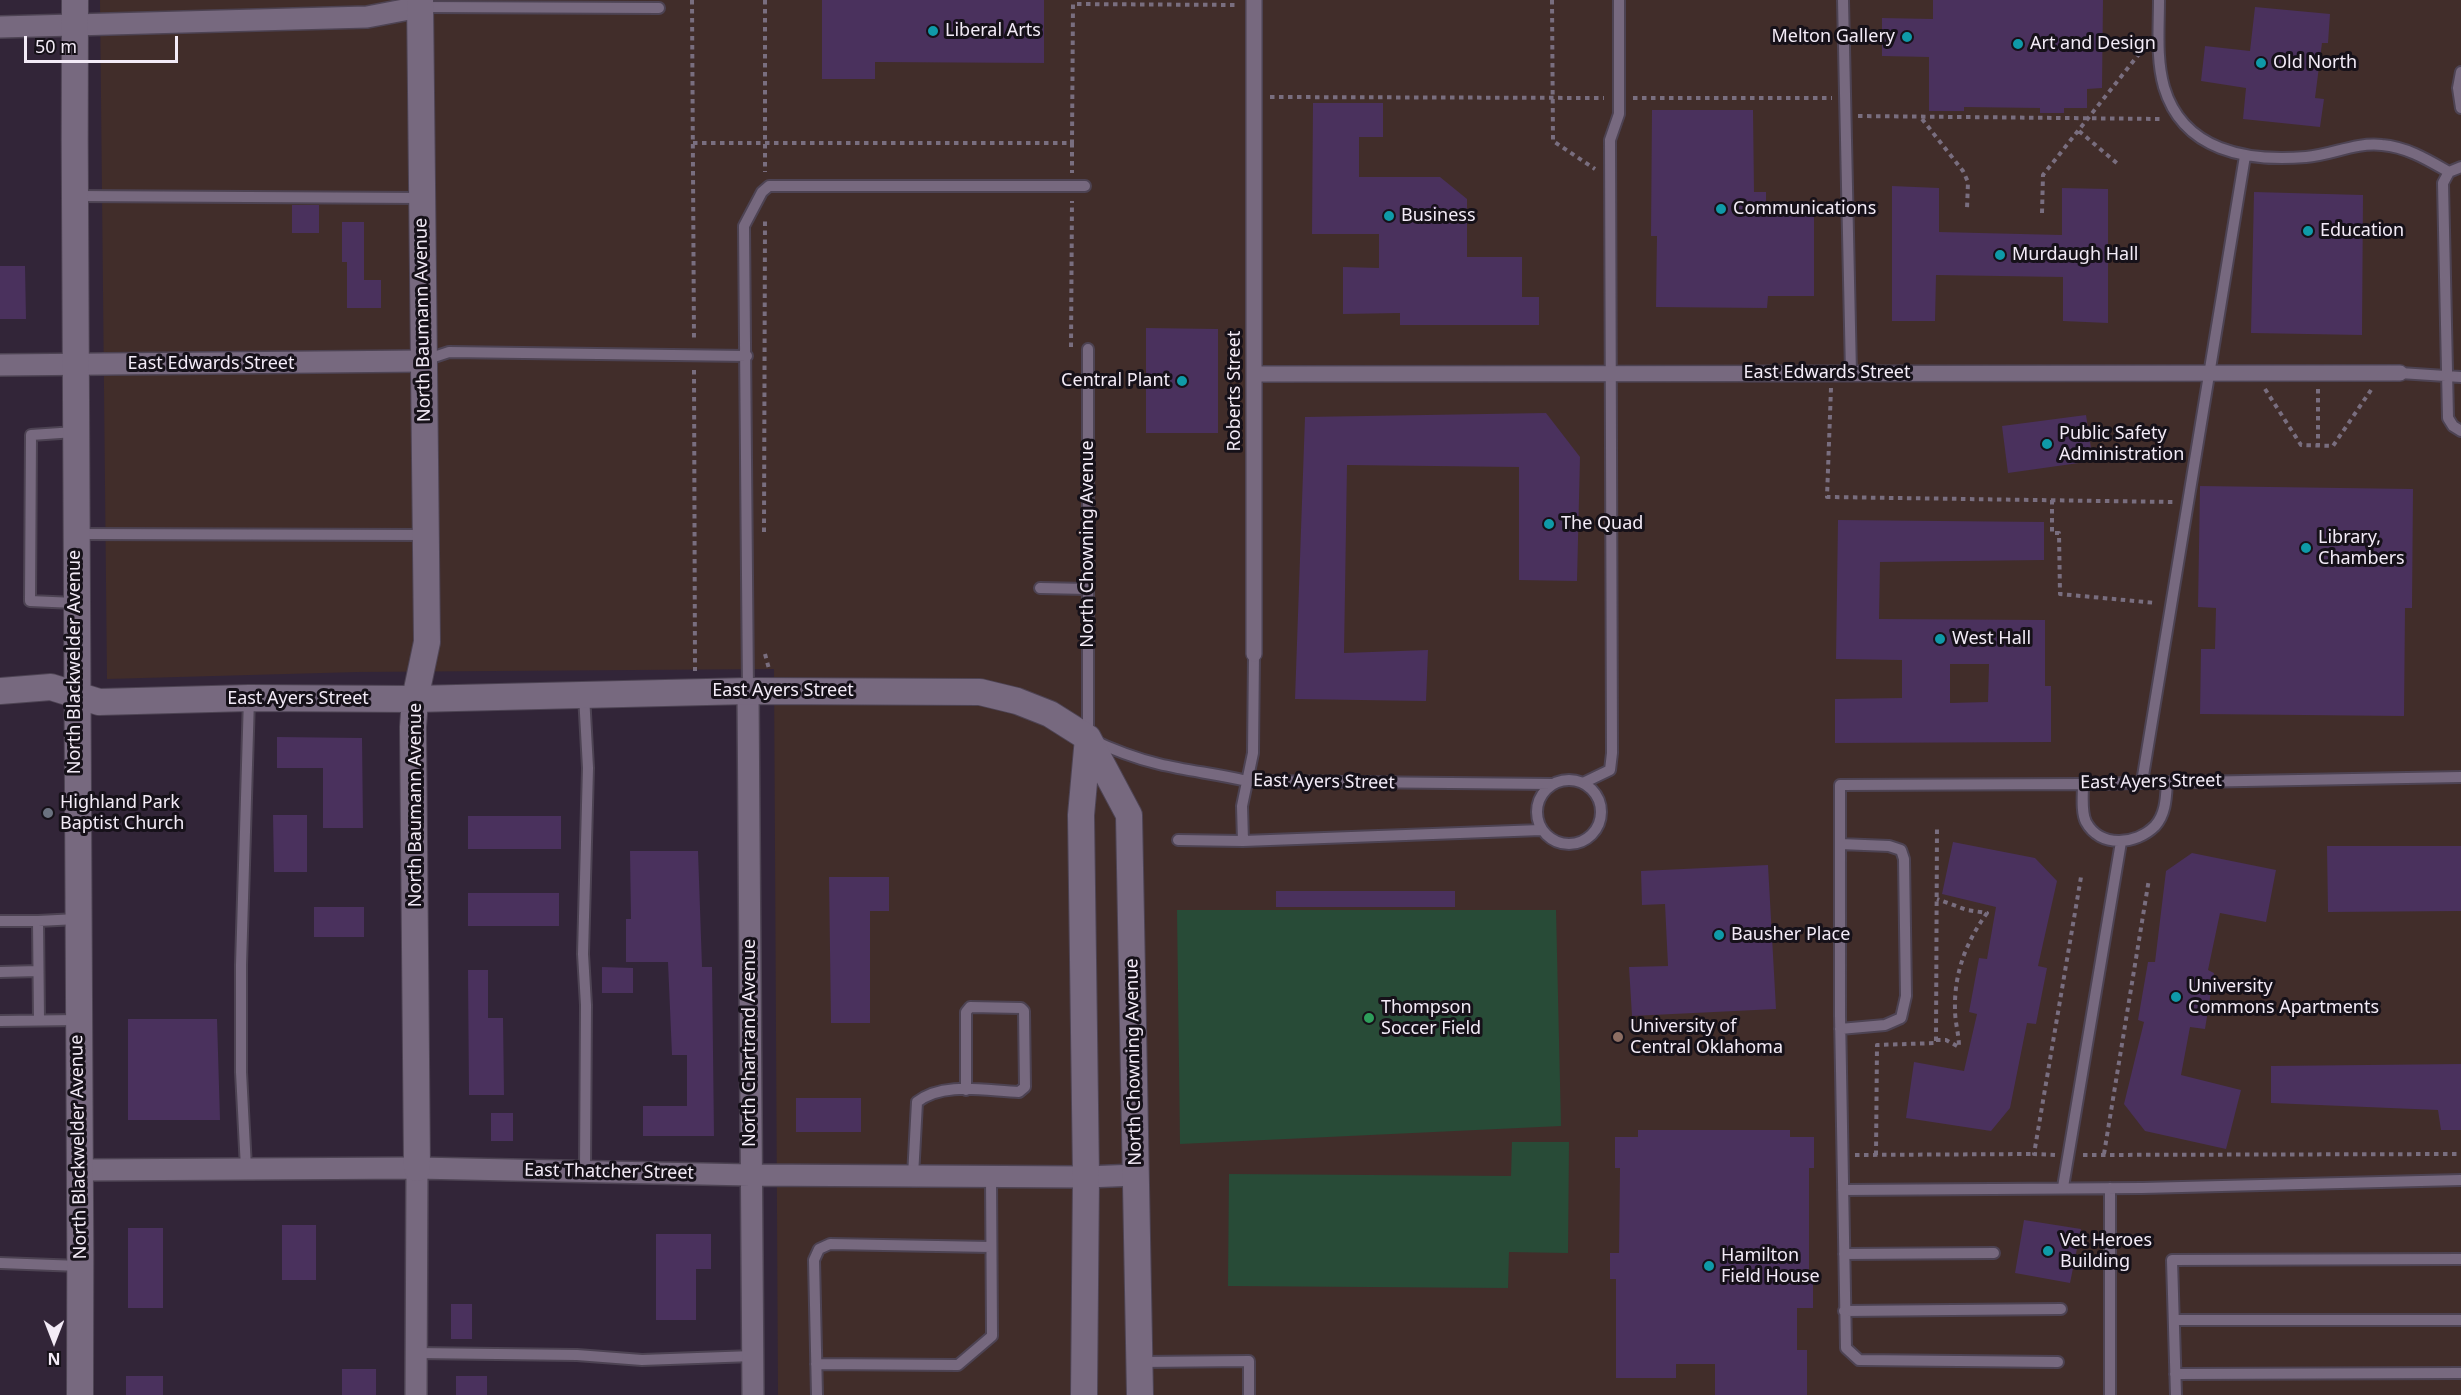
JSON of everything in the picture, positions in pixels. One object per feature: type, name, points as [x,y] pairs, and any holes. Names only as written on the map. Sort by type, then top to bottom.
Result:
[{"type":"street","name":"North Blackwelder Avenue","points":[[75,0],[75,696],[81,1170],[80,1395]]},
{"type":"street","name":"Roberts Street","points":[[1254,3],[1254,654]]},
{"type":"street","points":[[0,27],[367,17],[420,4]]},
{"type":"street","name":"North Baumann Avenue","points":[[416,1395],[417,1168],[412,728],[415,699],[427,642],[420,4]]},
{"type":"street","name":"East Edwards Street","points":[[0,366],[423,361]]},
{"type":"street","name":"East Edwards Street","points":[[1254,374],[2400,373]]},
{"type":"street","name":"East Ayers Street","points":[[0,691],[51,687],[99,702],[249,698],[415,699],[748,691],[980,692],[1017,701],[1050,714],[1088,738]]},
{"type":"street","name":"North Chartrand Avenue","points":[[748,691],[753,1395]]},
{"type":"street","name":"North Chowning Avenue","points":[[1088,738],[1129,815],[1140,1395]]},
{"type":"street","name":"North Chowning Avenue","points":[[1084,1395],[1086,1177],[1081,815],[1088,738]]},
{"type":"street","name":"East Thatcher Street","points":[[81,1170],[417,1168],[750,1175],[991,1177],[1137,1175]]},
{"type":"lane","points":[[1583,783],[1610,770],[1611,753],[1610,140],[1618,114],[1618,0]]},
{"type":"lane","points":[[1843,0],[1851,373]]},
{"type":"lane","points":[[2159,0],[2158,30],[2164,86],[2181,120],[2212,147],[2244,156],[2309,157],[2353,145],[2382,144],[2407,150],[2449,171]]},
{"type":"lane","points":[[420,4],[659,8]]},
{"type":"lane","points":[[2461,72],[2458,88],[2461,108]]},
{"type":"lane","points":[[2142,782],[2211,373],[2244,156]]},
{"type":"lane","points":[[2461,166],[2449,171],[2443,183],[2448,418],[2452,426],[2461,431]]},
{"type":"lane","points":[[748,691],[747,356],[744,226],[762,192],[769,186],[1085,186]]},
{"type":"lane","points":[[75,196],[422,198]]},
{"type":"lane","name":"North Chowning Avenue","points":[[1088,350],[1088,738]]},
{"type":"lane","points":[[423,361],[448,352],[747,356]]},
{"type":"lane","points":[[2400,373],[2461,376]]},
{"type":"lane","points":[[75,432],[31,435],[30,601],[75,603]]},
{"type":"lane","points":[[75,534],[425,535]]},
{"type":"lane","points":[[1040,588],[1088,589]]},
{"type":"lane","name":"Roberts Street","points":[[1243,841],[1242,806],[1253,753],[1254,654]]},
{"type":"lane","points":[[584,694],[588,768],[584,931],[585,1171]]},
{"type":"lane","points":[[246,1168],[241,1072],[241,965],[249,698]]},
{"type":"lane","name":"East Ayers Street","points":[[1088,738],[1120,752],[1160,764],[1247,781],[1552,784]]},
{"type":"lane","name":"East Ayers Street","points":[[1840,844],[1840,785],[2083,784],[2461,777]]},
{"type":"lane","points":[[1573,780],[1592,789],[1601,808],[1597,829],[1580,843],[1569,845],[1549,838],[1541,830],[1537,820],[1538,800],[1552,784],[1573,780]]},
{"type":"lane","points":[[2083,784],[2085,821],[2097,835],[2121,842],[2136,838],[2155,826],[2165,809],[2167,782]]},
{"type":"lane","points":[[1178,840],[1243,841],[1541,830]]},
{"type":"lane","points":[[2063,1187],[2121,842]]},
{"type":"lane","points":[[1840,1029],[1885,1025],[1901,1018],[1906,996],[1904,859],[1901,850],[1889,846],[1840,844],[1840,1029],[1846,1348],[1859,1360],[2058,1362]]},
{"type":"lane","points":[[0,921],[77,919]]},
{"type":"lane","points":[[38,921],[39,1020]]},
{"type":"lane","points":[[0,972],[38,971]]},
{"type":"lane","points":[[913,1176],[917,1102],[928,1093],[944,1090],[1019,1092],[1025,1087],[1024,1011],[1021,1008],[970,1007],[966,1012],[966,1090]]},
{"type":"lane","points":[[0,1021],[78,1020]]},
{"type":"lane","points":[[816,1364],[958,1365],[992,1336],[991,1177]]},
{"type":"lane","points":[[1843,1190],[2110,1188],[2461,1180]]},
{"type":"lane","points":[[2110,1188],[2110,1395]]},
{"type":"lane","points":[[817,1395],[814,1260],[819,1249],[830,1244],[991,1247]]},
{"type":"lane","points":[[1844,1254],[1994,1253]]},
{"type":"lane","points":[[2176,1395],[2172,1260],[2461,1259]]},
{"type":"lane","points":[[0,1263],[80,1266]]},
{"type":"lane","points":[[1844,1311],[2061,1309]]},
{"type":"lane","points":[[2174,1320],[2461,1320]]},
{"type":"lane","points":[[416,1353],[577,1355],[642,1360],[753,1356]]},
{"type":"lane","points":[[1140,1362],[1249,1361],[1249,1395]]},
{"type":"lane","points":[[2175,1374],[2461,1373]]},
{"type":"path","points":[[1551,0],[1553,141],[1610,179]]},
{"type":"path","points":[[693,143],[1072,143],[1073,4],[1254,3]]},
{"type":"path","points":[[2042,213],[2043,175],[2158,30]]},
{"type":"path","points":[[1254,97],[1845,98]]},
{"type":"path","points":[[1845,115],[1922,118],[2181,120]]},
{"type":"path","points":[[1922,118],[1963,171],[1968,182],[1967,209]]},
{"type":"path","points":[[2079,132],[2119,165]]},
{"type":"path","points":[[1831,373],[1827,496],[2189,502]]},
{"type":"path","points":[[2254,373],[2301,445],[2318,446],[2333,446],[2382,373]]},
{"type":"path","points":[[2318,373],[2318,446]]},
{"type":"path","points":[[2052,500],[2052,533],[2059,534],[2060,594],[2172,604]]},
{"type":"path","points":[[2034,1154],[2081,877]]},
{"type":"path","points":[[2104,1154],[2149,879]]},
{"type":"path","points":[[1936,1040],[1946,1040],[1959,1047],[1955,1008],[1959,973],[1972,934],[1987,913],[1967,910],[1937,899]]},
{"type":"path","points":[[1843,1155],[2461,1154]]},
{"type":"shaded area","name":"University of Central Oklahoma","points":[[100,0],[2461,0],[2461,1395],[778,1395],[774,669],[358,672],[107,679]]},
{"type":"green space","name":"Thompson Soccer Field","points":[[1177,910],[1556,910],[1561,1126],[1180,1144]]},
{"type":"green space","points":[[1512,1142],[1569,1142],[1568,1253],[1509,1252],[1508,1288],[1228,1286],[1229,1174],[1511,1176]]},
{"type":"building","name":"Liberal Arts","points":[[822,0],[1044,0],[1044,63],[875,62],[875,79],[822,79]]},
{"type":"building","name":"Art and Design","points":[[1933,0],[2103,0],[2102,88],[2087,89],[2087,108],[2064,108],[2064,113],[2040,113],[2040,108],[1964,107],[1964,111],[1929,111],[1929,57],[1882,56],[1882,18],[1933,19]]},
{"type":"building","name":"Old North","points":[[2255,7],[2330,14],[2328,43],[2322,43],[2315,98],[2324,99],[2320,127],[2243,119],[2246,88],[2201,81],[2205,46],[2250,51]]},
{"type":"building","name":"Business","points":[[1313,103],[1383,103],[1383,137],[1359,137],[1359,177],[1440,177],[1467,199],[1467,257],[1522,257],[1522,297],[1539,297],[1539,325],[1400,325],[1400,313],[1343,314],[1343,267],[1379,268],[1379,234],[1312,234]]},
{"type":"building","name":"Communications","points":[[1652,110],[1753,110],[1754,192],[1766,192],[1766,208],[1814,210],[1814,296],[1768,296],[1767,308],[1656,307],[1657,236],[1651,236]]},
{"type":"building","name":"Murdaugh Hall","points":[[1892,186],[1939,188],[1939,232],[2062,235],[2062,188],[2108,189],[2108,323],[2063,321],[2063,277],[1936,275],[1935,321],[1892,321]]},
{"type":"building","name":"Education","points":[[2254,192],[2363,195],[2362,335],[2251,333]]},
{"type":"building","points":[[292,205],[319,205],[319,233],[292,233]]},
{"type":"building","points":[[342,222],[364,222],[364,280],[381,280],[381,308],[347,308],[347,262],[342,262]]},
{"type":"building","points":[[0,266],[25,266],[26,319],[0,319]]},
{"type":"building","name":"Central Plant","points":[[1146,328],[1218,329],[1218,433],[1146,433]]},
{"type":"building","name":"The Quad","points":[[1546,413],[1580,457],[1577,581],[1519,580],[1519,467],[1347,465],[1344,653],[1428,650],[1426,701],[1295,699],[1305,417]]},
{"type":"building","name":"Public Safety Administration","points":[[2086,415],[2093,461],[2008,473],[2002,426]]},
{"type":"building","name":"Library, Chambers","points":[[2200,486],[2413,489],[2412,608],[2405,608],[2404,716],[2200,714],[2201,649],[2215,649],[2216,608],[2198,607]]},
{"type":"building","name":"West Hall","points":[[1838,520],[2044,522],[2044,560],[1880,562],[1879,619],[2045,620],[2045,686],[2051,686],[2051,742],[1835,743],[1835,699],[1902,698],[1902,660],[1836,659]],"holes":[[[1950,664],[1989,664],[1988,702],[1950,703]]]},
{"type":"building","points":[[277,737],[362,738],[363,828],[323,828],[323,768],[277,768]]},
{"type":"building","points":[[273,815],[307,815],[307,872],[274,872]]},
{"type":"building","points":[[468,816],[561,816],[561,849],[468,849]]},
{"type":"building","points":[[1953,842],[2035,858],[2057,881],[2038,966],[2047,968],[2036,1024],[2027,1023],[2010,1108],[1991,1131],[1906,1118],[1914,1062],[1964,1071],[1977,1014],[1969,1012],[1979,958],[1987,959],[1996,907],[1942,894]]},
{"type":"building","points":[[2327,846],[2461,846],[2461,911],[2328,912]]},
{"type":"building","points":[[630,851],[698,851],[702,967],[712,967],[714,1136],[643,1136],[643,1106],[687,1106],[687,1055],[672,1055],[668,962],[626,962],[626,919],[631,919]]},
{"type":"building","name":"University Commons Apartments","points":[[2192,853],[2276,870],[2266,922],[2220,913],[2208,970],[2214,973],[2205,1029],[2190,1027],[2181,1075],[2241,1090],[2226,1149],[2145,1131],[2124,1104],[2144,1022],[2138,1020],[2148,962],[2155,962],[2166,871]]},
{"type":"building","name":"Bausher Place","points":[[1768,865],[1776,1009],[1632,1016],[1629,967],[1668,966],[1665,904],[1642,905],[1641,871]]},
{"type":"building","points":[[829,877],[889,877],[889,911],[870,911],[870,1023],[831,1023]]},
{"type":"building","points":[[1276,891],[1455,891],[1455,907],[1276,907]]},
{"type":"building","points":[[468,893],[559,893],[559,926],[468,926]]},
{"type":"building","points":[[314,907],[364,907],[364,937],[314,937]]},
{"type":"building","points":[[602,967],[633,968],[633,993],[602,993]]},
{"type":"building","points":[[468,970],[488,970],[488,1018],[503,1018],[504,1095],[469,1095]]},
{"type":"building","points":[[128,1019],[217,1019],[220,1120],[128,1120]]},
{"type":"building","name":"University Commons Apartments","points":[[2461,1064],[2461,1130],[2441,1130],[2438,1110],[2271,1103],[2271,1066]]},
{"type":"building","points":[[796,1098],[861,1098],[861,1132],[796,1132]]},
{"type":"building","points":[[491,1113],[513,1113],[513,1141],[491,1141]]},
{"type":"building","name":"Hamilton Field House","points":[[1638,1130],[1790,1130],[1790,1137],[1814,1137],[1814,1168],[1809,1168],[1809,1280],[1813,1280],[1813,1308],[1797,1308],[1797,1350],[1807,1350],[1807,1395],[1715,1395],[1715,1364],[1676,1364],[1676,1378],[1616,1378],[1616,1279],[1610,1279],[1610,1253],[1619,1253],[1620,1168],[1615,1168],[1615,1137],[1638,1137]]},
{"type":"building","name":"Vet Heroes Building","points":[[2024,1220],[2081,1229],[2070,1283],[2015,1273]]},
{"type":"building","points":[[282,1225],[316,1225],[316,1280],[282,1280]]},
{"type":"building","points":[[128,1228],[163,1228],[163,1308],[128,1308]]},
{"type":"building","points":[[656,1234],[711,1234],[711,1269],[696,1269],[696,1320],[656,1320]]},
{"type":"building","points":[[451,1304],[472,1304],[472,1339],[451,1339]]},
{"type":"building","points":[[342,1369],[376,1369],[376,1395],[342,1395]]},
{"type":"building","points":[[126,1376],[163,1376],[163,1395],[126,1395]]},
{"type":"building","points":[[456,1376],[487,1376],[487,1395],[456,1395]]},
{"type":"place","name":"Liberal Arts","points":[[933,31]]},
{"type":"place","name":"Melton Gallery","points":[[1907,37]]},
{"type":"place","name":"Art and Design","points":[[2018,44]]},
{"type":"place","name":"Old North","points":[[2261,63]]},
{"type":"place","name":"Communications","points":[[1721,209]]},
{"type":"place","name":"Business","points":[[1389,216]]},
{"type":"place","name":"Education","points":[[2308,231]]},
{"type":"place","name":"Murdaugh Hall","points":[[2000,255]]},
{"type":"place","name":"Central Plant","points":[[1182,381]]},
{"type":"place","name":"Public Safety Administration","points":[[2047,444]]},
{"type":"place","name":"The Quad","points":[[1549,524]]},
{"type":"place","name":"Library, Chambers","points":[[2306,548]]},
{"type":"place","name":"West Hall","points":[[1940,639]]},
{"type":"place","name":"Highland Park Baptist Church","points":[[48,813]]},
{"type":"place","name":"Bausher Place","points":[[1719,935]]},
{"type":"place","name":"University Commons Apartments","points":[[2176,997]]},
{"type":"place","name":"Thompson Soccer Field","points":[[1369,1018]]},
{"type":"place","name":"University of Central Oklahoma","points":[[1618,1037]]},
{"type":"place","name":"Vet Heroes Building","points":[[2048,1251]]},
{"type":"place","name":"Hamilton Field House","points":[[1709,1266]]}]
